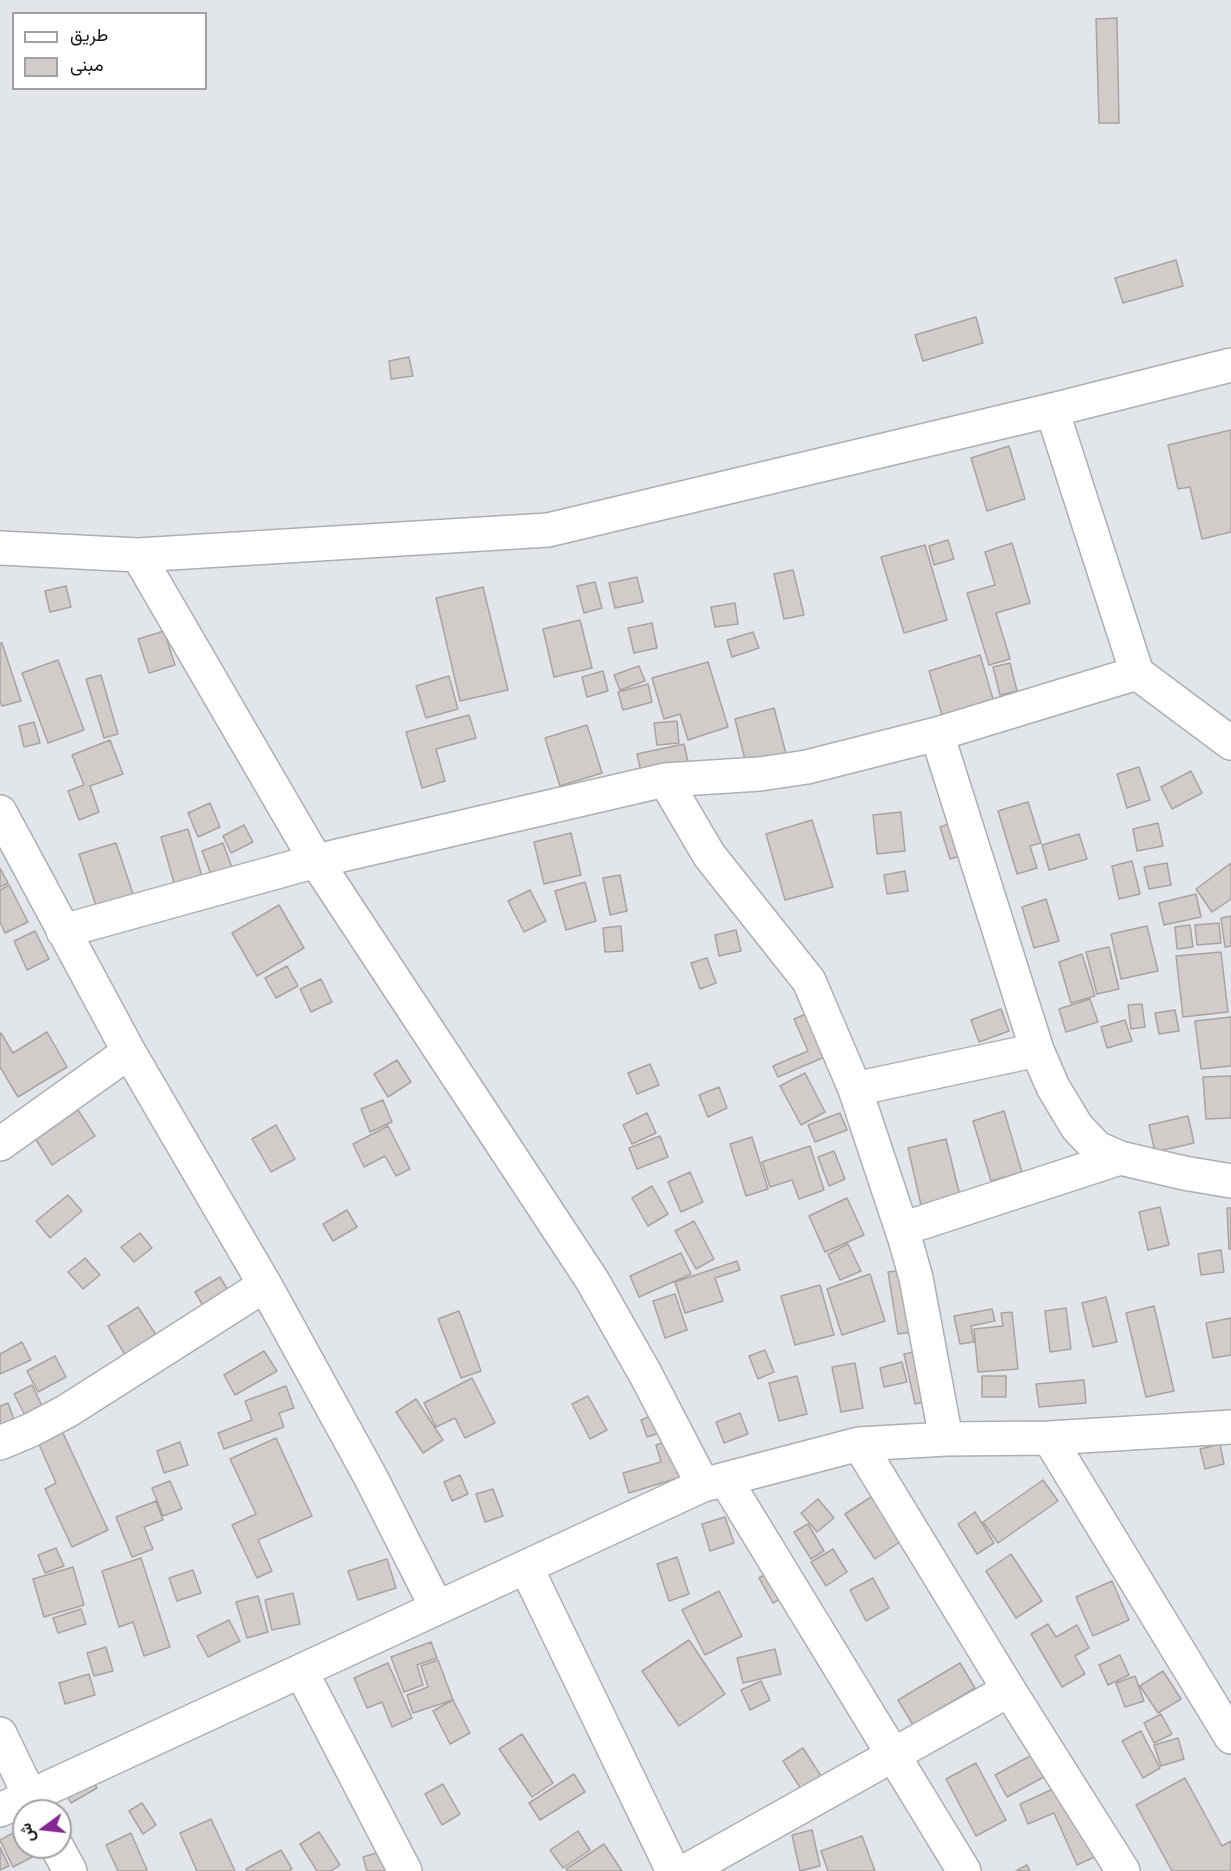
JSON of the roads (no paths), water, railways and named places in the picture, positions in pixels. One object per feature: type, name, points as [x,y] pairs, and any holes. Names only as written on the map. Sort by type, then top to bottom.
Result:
[{"type":"street","points":[[0,548],[138,555],[548,530],[1052,411],[1231,365]]},
{"type":"street","points":[[1052,411],[1137,673],[1231,743]]},
{"type":"street","points":[[138,555],[316,861],[592,1280],[646,1375],[893,1754],[964,1871]]},
{"type":"street","points":[[63,931],[316,861],[665,780],[759,774],[807,767],[937,734],[1137,673]]},
{"type":"street","points":[[937,734],[1037,1050],[1053,1087],[1077,1127],[1097,1148],[1120,1158],[1184,1173],[1231,1180]]},
{"type":"street","points":[[665,780],[709,855],[809,981],[855,1089],[902,1229],[924,1313],[946,1439]]},
{"type":"street","points":[[0,812],[129,1052],[265,1285],[370,1476],[437,1608]]},
{"type":"street","points":[[855,1089],[1037,1050]]},
{"type":"street","points":[[0,1144],[129,1052]]},
{"type":"street","points":[[902,1229],[1120,1158]]},
{"type":"street","points":[[0,1443],[67,1412],[265,1285]]},
{"type":"street","points":[[36,1799],[301,1671],[714,1482],[859,1444],[946,1439],[1049,1438],[1231,1427]]},
{"type":"street","points":[[1049,1438],[1231,1737]]},
{"type":"street","points":[[859,1444],[1123,1871]]},
{"type":"street","points":[[526,1567],[674,1871]]},
{"type":"street","points":[[301,1671],[405,1871]]},
{"type":"street","points":[[686,1871],[1009,1690]]},
{"type":"street","points":[[0,1734],[20,1799]]}]
